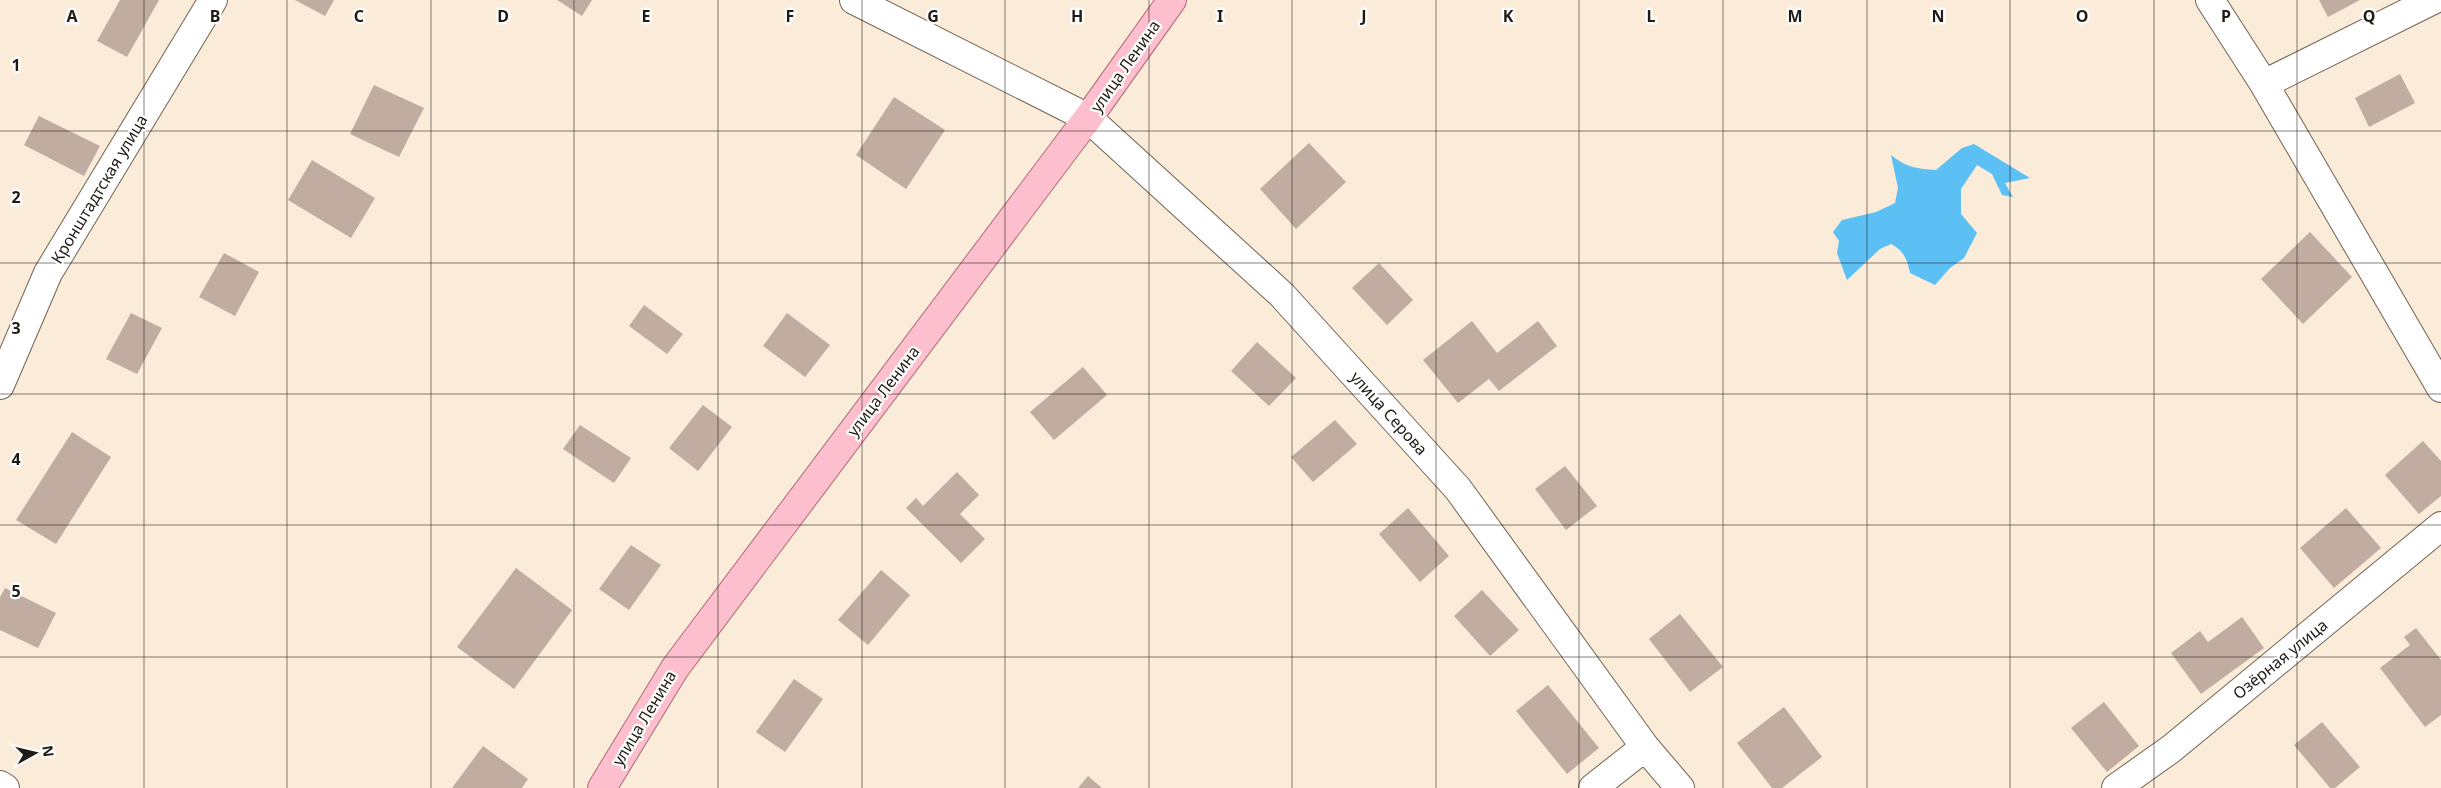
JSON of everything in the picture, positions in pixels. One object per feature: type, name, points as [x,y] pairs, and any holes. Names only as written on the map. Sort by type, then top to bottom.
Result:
[{"type":"main road","name":"улица Ленина","points":[[602,788],[675,668],[1088,118],[1172,0]]},
{"type":"street","name":"Кронштадтская улица","points":[[0,386],[48,273],[212,0]]},
{"type":"street","name":"улица Серова","points":[[854,0],[1088,118],[1282,295],[1458,489],[1645,746],[1680,788]]},
{"type":"street","points":[[2210,0],[2264,84],[2441,388]]},
{"type":"street","points":[[2264,84],[2433,0]]},
{"type":"street","name":"Озёрная улица","points":[[2116,788],[2171,749],[2441,526]]},
{"type":"street","points":[[1594,788],[1645,746]]},
{"type":"street","points":[[0,785],[5,788]]},
{"type":"water","points":[[1974,144],[2030,178],[2005,183],[2013,197],[2002,195],[1992,174],[1977,165],[1961,189],[1961,214],[1977,233],[1964,258],[1950,268],[1935,285],[1910,273],[1904,256],[1891,244],[1880,249],[1847,280],[1837,253],[1839,241],[1833,232],[1842,220],[1876,212],[1895,203],[1898,188],[1891,155],[1912,167],[1936,170],[1962,148]]},
{"type":"building","points":[[120,0],[159,0],[127,57],[97,41]]},
{"type":"building","points":[[295,0],[334,0],[325,16]]},
{"type":"building","points":[[557,0],[592,0],[582,16]]},
{"type":"building","points":[[2319,0],[2360,0],[2328,17]]},
{"type":"building","points":[[2400,74],[2415,103],[2369,127],[2355,98]]},
{"type":"building","points":[[374,85],[424,108],[399,157],[350,134]]},
{"type":"building","points":[[894,97],[945,130],[906,189],[856,155]]},
{"type":"building","points":[[39,116],[100,146],[84,176],[24,145]]},
{"type":"building","points":[[1309,143],[1346,182],[1296,229],[1260,189]]},
{"type":"building","points":[[312,160],[375,198],[351,238],[288,200]]},
{"type":"building","points":[[2310,232],[2352,277],[2303,324],[2261,279]]},
{"type":"building","points":[[224,253],[259,272],[235,316],[199,297]]},
{"type":"building","points":[[1379,263],[1413,300],[1387,325],[1352,288]]},
{"type":"building","points":[[644,305],[683,334],[667,354],[629,326]]},
{"type":"building","points":[[131,313],[162,328],[137,374],[106,359]]},
{"type":"building","points":[[787,313],[830,345],[805,377],[763,346]]},
{"type":"building","points":[[1472,321],[1497,353],[1538,321],[1557,346],[1499,391],[1489,379],[1458,403],[1423,360]]},
{"type":"building","points":[[1257,342],[1296,378],[1269,406],[1231,371]]},
{"type":"building","points":[[1083,367],[1107,395],[1054,440],[1030,412]]},
{"type":"building","points":[[703,405],[732,427],[698,471],[669,448]]},
{"type":"building","points":[[1335,420],[1357,444],[1313,482],[1291,457]]},
{"type":"building","points":[[580,425],[631,458],[614,483],[563,449]]},
{"type":"building","points":[[72,432],[111,457],[56,544],[16,520]]},
{"type":"building","points":[[2423,441],[2441,461],[2441,496],[2419,514],[2385,475]]},
{"type":"building","points":[[1565,466],[1597,506],[1566,530],[1535,489]]},
{"type":"building","points":[[957,472],[979,495],[960,514],[985,539],[961,563],[906,508],[916,498],[923,506]]},
{"type":"building","points":[[1408,508],[1449,556],[1420,582],[1379,534]]},
{"type":"building","points":[[2346,508],[2381,548],[2334,588],[2300,548]]},
{"type":"building","points":[[631,545],[661,565],[629,610],[599,589]]},
{"type":"building","points":[[516,568],[572,610],[514,689],[457,647]]},
{"type":"building","points":[[881,570],[910,595],[868,645],[838,620]]},
{"type":"building","points":[[5,588],[56,613],[38,648],[0,630],[0,597]]},
{"type":"building","points":[[1482,590],[1519,630],[1490,656],[1454,616]]},
{"type":"building","points":[[1680,614],[1723,667],[1690,692],[1649,639]]},
{"type":"building","points":[[2242,617],[2264,648],[2201,694],[2171,653],[2200,631],[2208,642]]},
{"type":"building","points":[[2416,628],[2441,660],[2441,715],[2425,727],[2380,668],[2410,645],[2404,637]]},
{"type":"building","points":[[794,679],[823,699],[785,752],[756,732]]},
{"type":"building","points":[[1548,685],[1599,748],[1567,774],[1516,711]]},
{"type":"building","points":[[2104,702],[2139,746],[2107,772],[2071,728]]},
{"type":"building","points":[[1784,707],[1822,757],[1782,788],[1772,788],[1737,743]]},
{"type":"building","points":[[2322,722],[2360,767],[2335,788],[2330,788],[2294,745]]},
{"type":"building","points":[[483,746],[528,779],[522,788],[452,788]]},
{"type":"building","points":[[1088,776],[1102,788],[1078,788]]}]
